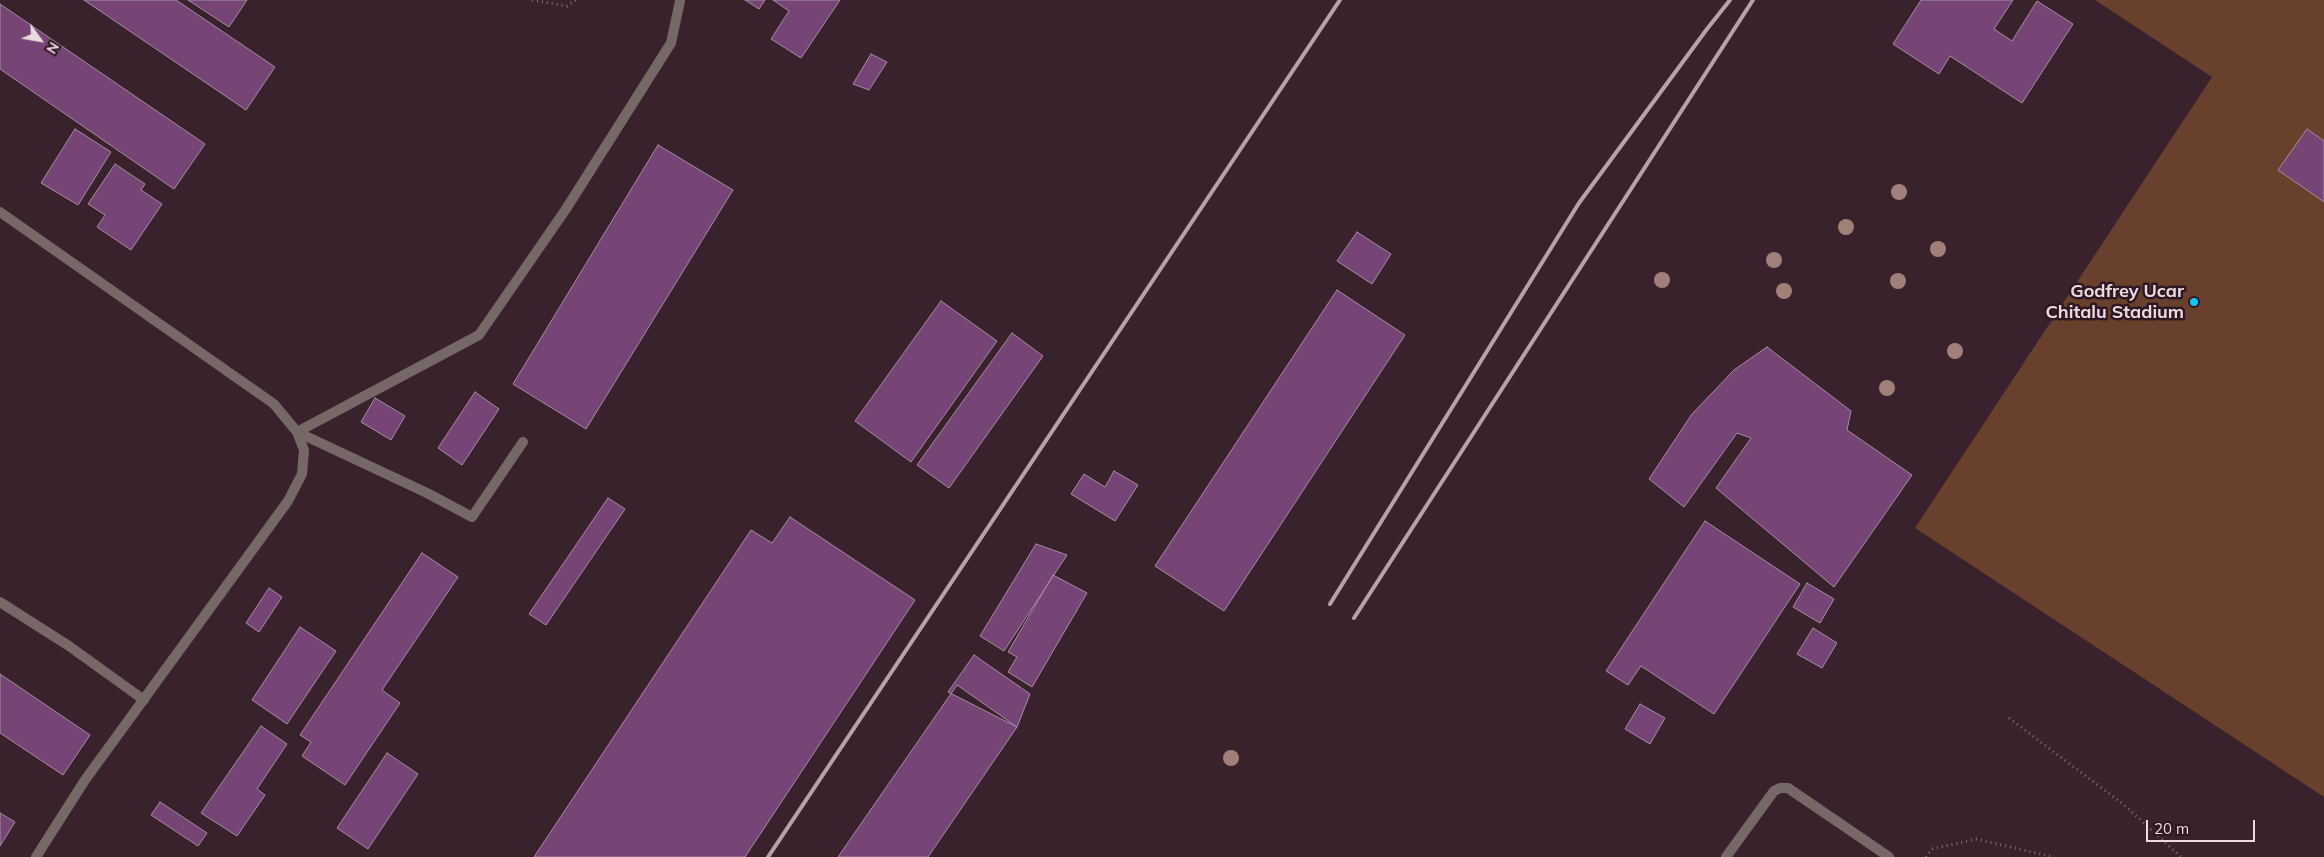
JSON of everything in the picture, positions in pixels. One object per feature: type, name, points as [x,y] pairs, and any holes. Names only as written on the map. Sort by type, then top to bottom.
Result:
[{"type":"street","points":[[297,432],[479,334],[566,209],[671,43],[680,1]]},
{"type":"street","points":[[0,212],[274,404],[297,432],[304,450],[302,474],[288,501],[85,780],[36,857]]},
{"type":"street","points":[[297,432],[427,493],[472,517],[523,442]]},
{"type":"street","points":[[0,602],[69,646],[144,700]]},
{"type":"street","points":[[1726,857],[1774,791],[1780,788],[1788,788],[1889,857]]},
{"type":"path","points":[[532,0],[567,6],[576,0]]},
{"type":"path","points":[[2009,718],[2123,804],[2181,857]]},
{"type":"path","points":[[1926,857],[1932,849],[1976,840],[2054,857]]},
{"type":"shaded area","name":"Godfrey Ucar Chitalu Stadium","points":[[2095,0],[2324,0],[2324,797],[1915,528],[2212,77]]},
{"type":"building","points":[[84,0],[176,0],[275,67],[246,110]]},
{"type":"building","points":[[188,0],[247,0],[229,27]]},
{"type":"building","points":[[745,0],[765,0],[759,9]]},
{"type":"building","points":[[773,0],[840,0],[801,58],[771,39],[789,11]]},
{"type":"building","points":[[1921,0],[2013,0],[1994,29],[2012,41],[2037,1],[2073,24],[2022,103],[1950,56],[1939,74],[1893,44]]},
{"type":"building","points":[[0,4],[205,144],[174,189],[0,69]]},
{"type":"building","points":[[871,54],[887,62],[869,90],[853,84]]},
{"type":"building","points":[[75,129],[111,152],[78,205],[41,183]]},
{"type":"building","points":[[2307,129],[2324,141],[2324,202],[2278,170]]},
{"type":"building","points":[[658,145],[733,190],[586,429],[513,384]]},
{"type":"building","points":[[115,164],[145,184],[141,190],[162,204],[131,250],[97,227],[105,215],[88,204]]},
{"type":"building","points":[[1357,232],[1391,254],[1372,284],[1337,261]]},
{"type":"building","points":[[1337,290],[1405,335],[1224,611],[1155,566]]},
{"type":"building","points":[[941,301],[997,341],[911,462],[855,421]]},
{"type":"building","points":[[1012,333],[1043,356],[949,488],[917,465]]},
{"type":"building","points":[[1767,347],[1851,411],[1847,430],[1912,475],[1834,587],[1716,488],[1751,438],[1737,433],[1684,507],[1649,479],[1692,414],[1734,370]]},
{"type":"building","points":[[475,392],[499,409],[462,465],[438,448]]},
{"type":"building","points":[[375,398],[405,416],[391,440],[361,422]]},
{"type":"building","points":[[1114,471],[1138,485],[1115,521],[1071,494],[1084,474],[1105,487]]},
{"type":"building","points":[[608,498],[625,509],[546,625],[529,614]]},
{"type":"building","points":[[790,517],[915,600],[745,857],[534,857],[751,530],[772,543]]},
{"type":"building","points":[[1705,521],[1800,584],[1714,714],[1641,666],[1628,685],[1606,671]]},
{"type":"building","points":[[1036,544],[1067,555],[1004,651],[980,636]]},
{"type":"building","points":[[422,553],[458,577],[382,690],[400,703],[345,785],[302,756],[311,742],[300,735]]},
{"type":"building","points":[[1053,575],[1087,593],[1032,687],[1008,672],[1017,657],[1008,652]]},
{"type":"building","points":[[1807,583],[1834,599],[1820,623],[1793,607]]},
{"type":"building","points":[[269,588],[282,597],[259,632],[246,623]]},
{"type":"building","points":[[300,627],[336,651],[287,724],[252,700]]},
{"type":"building","points":[[1813,628],[1837,643],[1822,668],[1797,654]]},
{"type":"building","points":[[974,655],[1030,694],[1017,727],[948,692]]},
{"type":"building","points":[[0,674],[90,735],[63,775],[0,733]]},
{"type":"building","points":[[957,685],[1017,727],[928,857],[838,857]]},
{"type":"building","points":[[1640,704],[1665,718],[1650,744],[1625,729]]},
{"type":"building","points":[[261,726],[287,744],[257,789],[265,795],[237,836],[201,813]]},
{"type":"building","points":[[387,753],[418,774],[368,849],[337,828]]},
{"type":"building","points":[[160,802],[207,833],[198,846],[151,815]]},
{"type":"building","points":[[0,813],[15,822],[0,846]]},
{"type":"railway","points":[[768,857],[1340,0]]},
{"type":"railway","points":[[1330,604],[1579,203],[1730,0]]},
{"type":"railway","points":[[1354,618],[1753,0]]},
{"type":"place","name":"Godfrey Ucar Chitalu Stadium","points":[[2194,302]]}]
